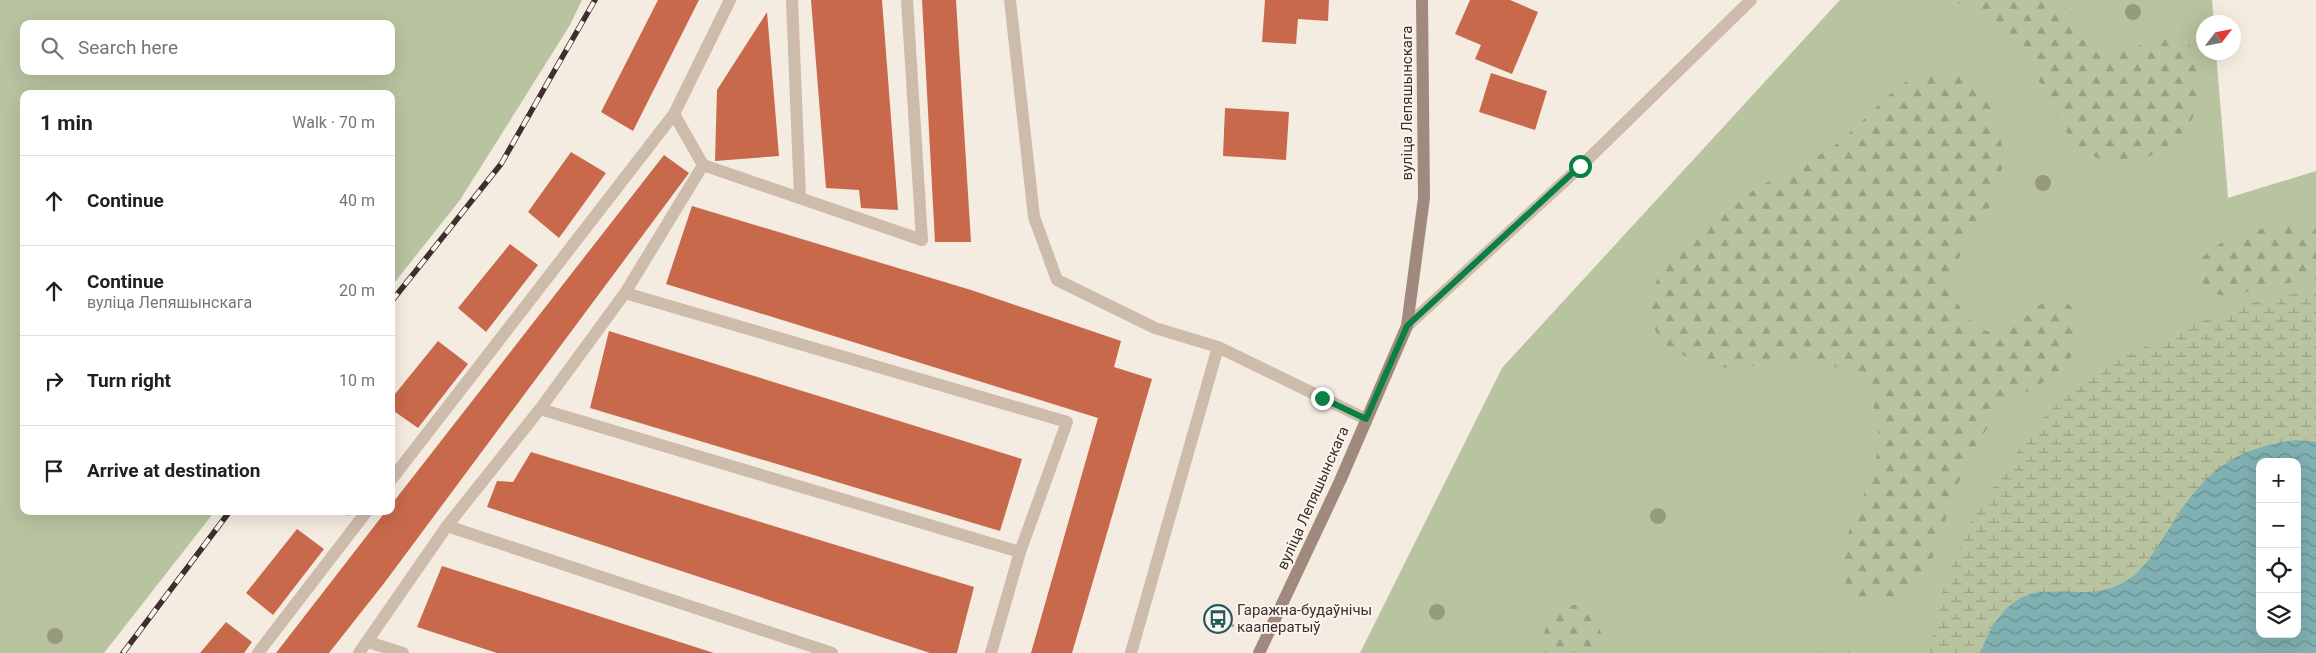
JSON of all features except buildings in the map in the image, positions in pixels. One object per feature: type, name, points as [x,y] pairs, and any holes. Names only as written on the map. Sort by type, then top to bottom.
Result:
[{"type":"street","points":[[395,475],[674,114],[730,0]]},
{"type":"street","points":[[792,0],[800,198]]},
{"type":"street","points":[[674,114],[703,165],[922,240],[907,0]]},
{"type":"street","points":[[1010,0],[1034,217],[1057,280],[1154,328],[1218,347],[1366,419]]},
{"type":"street","name":"вуліца Лепяшынскага","points":[[1259,653],[1340,481],[1407,326],[1424,198],[1422,0]]},
{"type":"street","points":[[1407,326],[1580,166],[1751,0]]},
{"type":"street","points":[[359,653],[447,526],[540,410],[625,293],[703,165]]},
{"type":"street","points":[[625,293],[1067,422],[1020,552],[991,653]]},
{"type":"street","points":[[1131,653],[1218,347]]},
{"type":"street","points":[[540,410],[1020,552]]},
{"type":"street","points":[[258,653],[364,515]]},
{"type":"street","points":[[447,526],[832,653]]},
{"type":"street","points":[[368,642],[403,653]]},
{"type":"green space","points":[[0,0],[582,0],[570,25],[460,200],[395,282],[395,90],[20,90],[20,515],[212,515],[104,653],[0,653]]},
{"type":"green space","points":[[1840,0],[2212,0],[2213,15],[2196,15],[2196,60],[2217,60],[2228,198],[2316,171],[2316,653],[1360,653],[1502,368]]},
{"type":"green space","points":[[1955,0],[2061,0],[2073,18],[2087,33],[2101,44],[2114,49],[2126,49],[2161,39],[2174,38],[2188,41],[2196,58],[2200,76],[2200,93],[2196,110],[2189,125],[2163,149],[2145,158],[2118,164],[2101,160],[2084,150],[2071,138],[2061,124],[2029,65],[2017,50]]},
{"type":"green space","points":[[1946,71],[1971,83],[1984,95],[1996,118],[2002,143],[2002,169],[1996,194],[1970,237],[1956,267],[1953,282],[1956,297],[1964,313],[1976,326],[1983,330],[2002,332],[2018,324],[2041,304],[2051,299],[2063,298],[2077,316],[2080,331],[2074,352],[2065,365],[2011,402],[1999,412],[1989,425],[1961,476],[1934,556],[1921,578],[1900,595],[1876,602],[1865,600],[1847,586],[1842,574],[1840,559],[1843,546],[1871,477],[1878,447],[1876,417],[1869,396],[1861,386],[1838,368],[1811,359],[1801,358],[1731,368],[1692,359],[1666,345],[1657,334],[1650,312],[1653,290],[1663,268],[1679,248],[1698,230],[1739,199],[1831,148],[1890,95],[1914,77],[1926,72]]},
{"type":"green space","points":[[2316,223],[2316,279],[2229,296],[2210,291],[2199,277],[2198,263],[2209,252],[2233,237],[2261,229]]},
{"type":"green space","points":[[2307,291],[2316,291],[2316,653],[1929,653],[1940,600],[1952,564],[1975,515],[2031,431],[2062,399],[2119,359],[2182,329],[2249,303]]},
{"type":"green space","points":[[1579,604],[1591,613],[1598,624],[1602,638],[1601,653],[1539,653],[1546,627],[1550,620],[1561,610]]},
{"type":"green space","points":[[1842,646],[1871,653],[1801,653],[1815,648]]},
{"type":"water","points":[[2296,440],[2316,442],[2316,653],[1981,653],[1995,622],[2002,613],[2020,599],[2030,594],[2041,592],[2088,592],[2109,589],[2132,577],[2147,561],[2181,510],[2206,479],[2220,467],[2253,450]]},
{"type":"railway","points":[[395,297],[501,164],[595,0]]},
{"type":"railway","points":[[123,653],[227,515]]},
{"type":"place","name":"Гаражна-будаўнічы кааператыў","points":[[1218,619]]},
{"type":"route","points":[[1322,398],[1366,419],[1407,326],[1580,166]]}]
